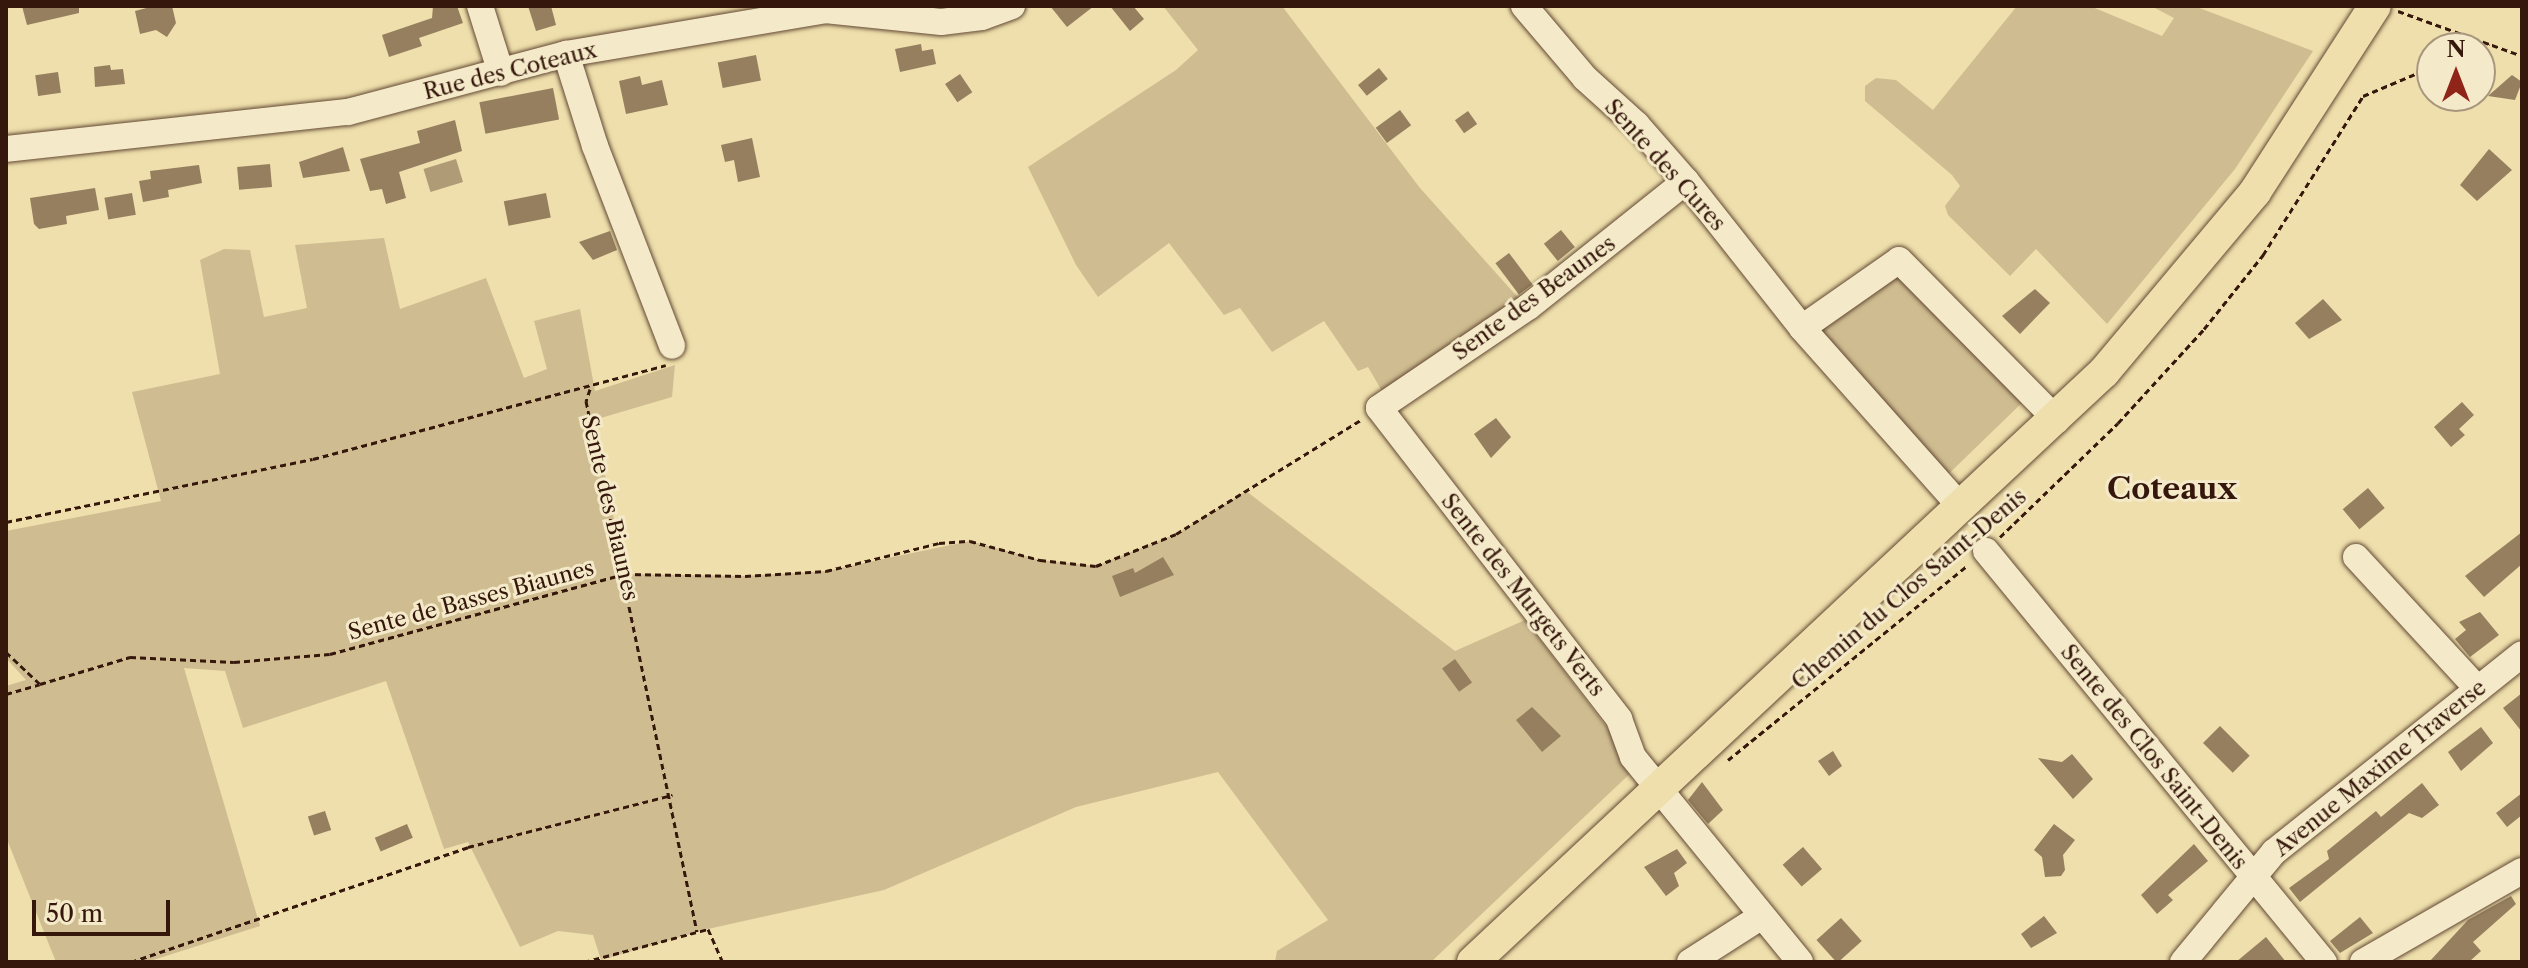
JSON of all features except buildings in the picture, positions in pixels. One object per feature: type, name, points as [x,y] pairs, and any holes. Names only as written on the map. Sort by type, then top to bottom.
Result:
[{"type":"main road","points":[[1473,962],[1659,786],[2057,420],[2167,302],[2255,192],[2385,8]]},
{"type":"street","points":[[480,6],[501,73]]},
{"type":"street","name":"Rue des Coteaux","points":[[6,149],[348,112],[566,54],[824,8],[941,22],[982,17],[1012,6]]},
{"type":"street","name":"Sente des Cures","points":[[1524,6],[1585,78],[1637,125],[1686,181],[1802,328],[1961,507]]},
{"type":"street","points":[[566,54],[595,146],[672,346]]},
{"type":"street","name":"Sente des Beaunes","points":[[1379,408],[1528,307],[1686,181]]},
{"type":"street","points":[[1802,328],[1899,260],[2057,420]]},
{"type":"street","name":"Sente des Murgets Verts","points":[[1379,408],[1619,719],[1633,757],[1800,962]]},
{"type":"street","name":"Sente des Clos Saint-Denis","points":[[1986,551],[2324,962]]},
{"type":"street","points":[[2356,557],[2478,689]]},
{"type":"street","name":"Avenue Maxime Traverse","points":[[2183,962],[2251,875],[2522,654]]},
{"type":"street","points":[[2363,962],[2522,871]]},
{"type":"street","points":[[1690,962],[1762,916]]},
{"type":"path","points":[[2385,8],[2454,32]]},
{"type":"path","points":[[2496,47],[2522,56]]},
{"type":"path","name":"Chemin du Clos Saint-Denis","points":[[1718,768],[1986,551],[2118,423],[2204,329],[2263,255],[2363,96],[2416,74]]},
{"type":"path","name":"Sente des Biaunes","points":[[672,346],[664,369],[590,389],[586,401],[672,795],[697,932]]},
{"type":"path","points":[[6,522],[313,459],[402,431],[472,420],[590,389]]},
{"type":"path","name":"Sente de Basses Biaunes","points":[[6,694],[130,657],[234,662],[330,654],[625,574],[745,576],[826,571],[939,543],[970,541],[1040,560],[1096,566],[1176,534],[1379,408]]},
{"type":"path","points":[[6,652],[40,684]]},
{"type":"path","points":[[131,962],[267,919],[313,899],[468,847],[672,795]]},
{"type":"path","points":[[584,962],[708,929],[723,962]]},
{"type":"shaded area","points":[[1163,6],[1282,6],[1420,188],[1522,302],[1386,398],[1368,367],[1358,371],[1324,321],[1272,352],[1240,308],[1224,315],[1169,243],[1098,297],[1076,265],[1028,167],[1176,70],[1198,50]]},
{"type":"shaded area","points":[[2017,6],[2090,6],[2162,36],[2174,18],[2151,6],[2194,6],[2313,51],[2235,169],[2107,324],[2036,249],[2010,276],[1948,215],[1945,206],[1960,186],[1952,175],[1865,101],[1865,86],[1876,78],[1896,80],[1933,110]]},
{"type":"shaded area","points":[[456,159],[463,182],[431,192],[423,169]]},
{"type":"shaded area","points":[[384,238],[400,309],[486,278],[524,378],[547,369],[534,321],[580,309],[595,391],[675,365],[672,397],[594,420],[625,574],[745,576],[826,571],[970,541],[1040,560],[1096,566],[1176,534],[1246,491],[1455,651],[1525,620],[1637,767],[1431,962],[1275,962],[1277,951],[1328,920],[1218,772],[1076,807],[884,890],[708,929],[601,960],[593,935],[558,931],[520,947],[468,842],[444,849],[386,681],[243,728],[225,671],[184,668],[260,926],[147,962],[56,962],[6,837],[6,686],[26,680],[6,658],[6,531],[161,501],[132,392],[220,374],[200,260],[224,249],[250,250],[264,317],[307,308],[295,245]]},
{"type":"shaded area","points":[[1900,254],[2028,397],[1932,490],[1802,328]]},
{"type":"district","name":"Coteaux","points":[[2172,489]]}]
